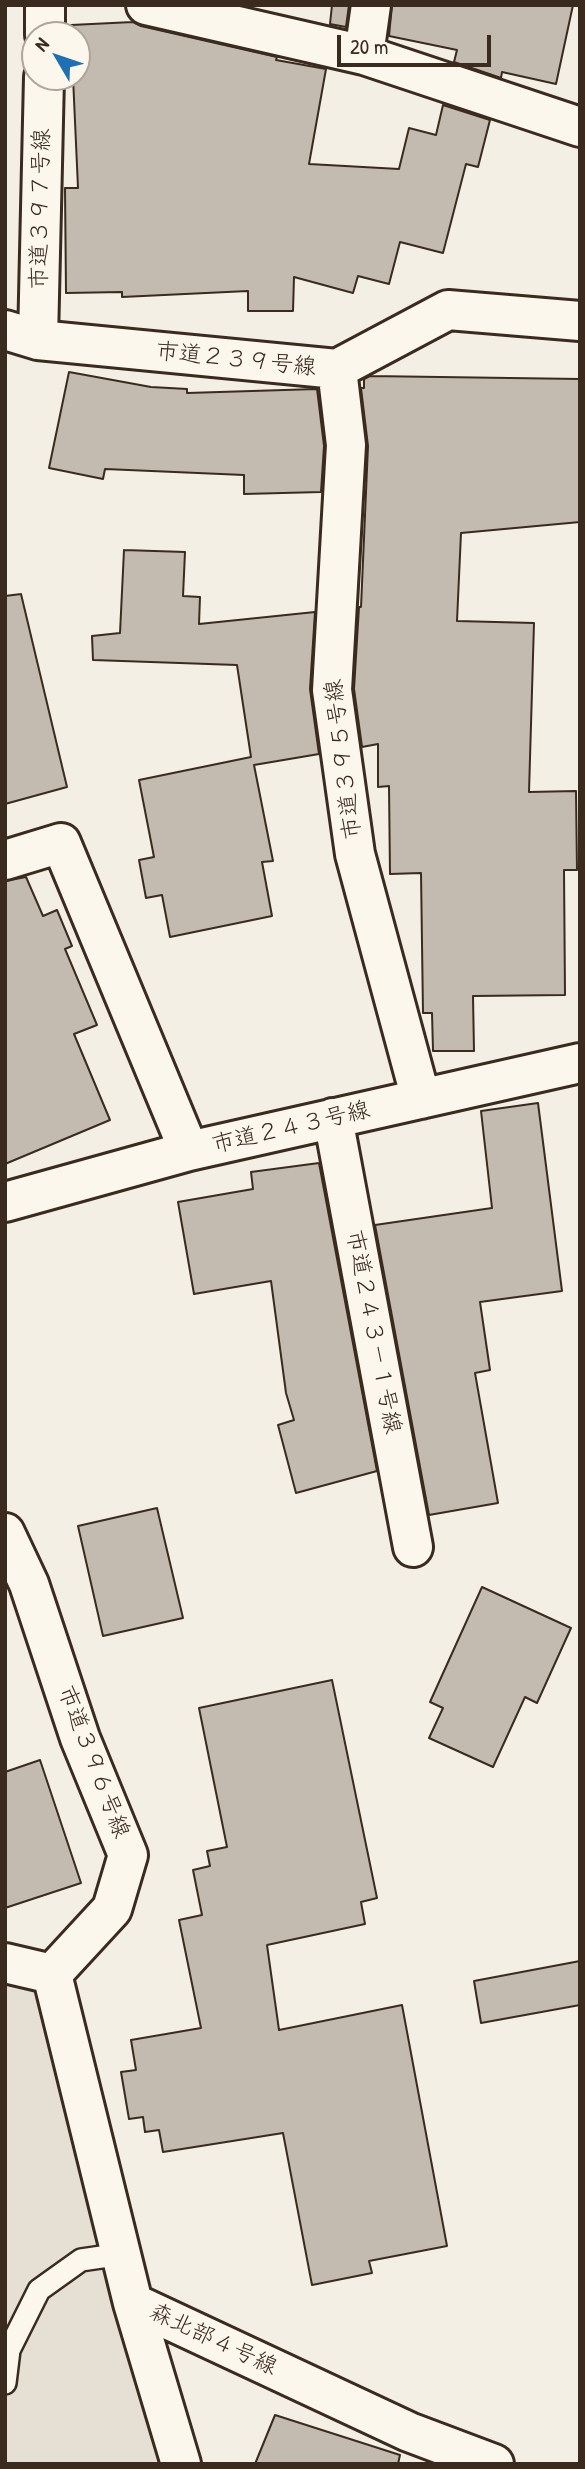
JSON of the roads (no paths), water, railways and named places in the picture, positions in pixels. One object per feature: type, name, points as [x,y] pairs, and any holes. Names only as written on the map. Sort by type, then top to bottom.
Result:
[{"type":"street","points":[[146,5],[364,55],[580,127]]},
{"type":"street","points":[[364,55],[371,5]]},
{"type":"street","name":"市道３９７号線","points":[[22,335],[43,91]]},
{"type":"street","name":"市道２３９号線","points":[[22,335],[337,369],[448,310],[580,321]]},
{"type":"street","name":"市道３９５号線","points":[[337,369],[346,446],[332,690],[355,854],[421,1099]]},
{"type":"street","points":[[5,860],[61,842],[189,1151]]},
{"type":"street","name":"市道２４３号線","points":[[5,1202],[189,1151],[580,1063]]},
{"type":"street","name":"市道２４３－１号線","points":[[333,1118],[413,1547]]},
{"type":"street","name":"市道３９６号線","points":[[5,1533],[29,1584],[80,1738],[128,1855],[112,1909],[52,1974]]},
{"type":"street","points":[[5,1963],[52,1974]]},
{"type":"street","name":"森北部４号線","points":[[52,1974],[133,2303],[409,2432],[494,2464]]},
{"type":"street","points":[[133,2303],[181,2464]]},
{"type":"lane","points":[[5,2383],[9,2350],[39,2290],[81,2260],[121,2254]]}]
